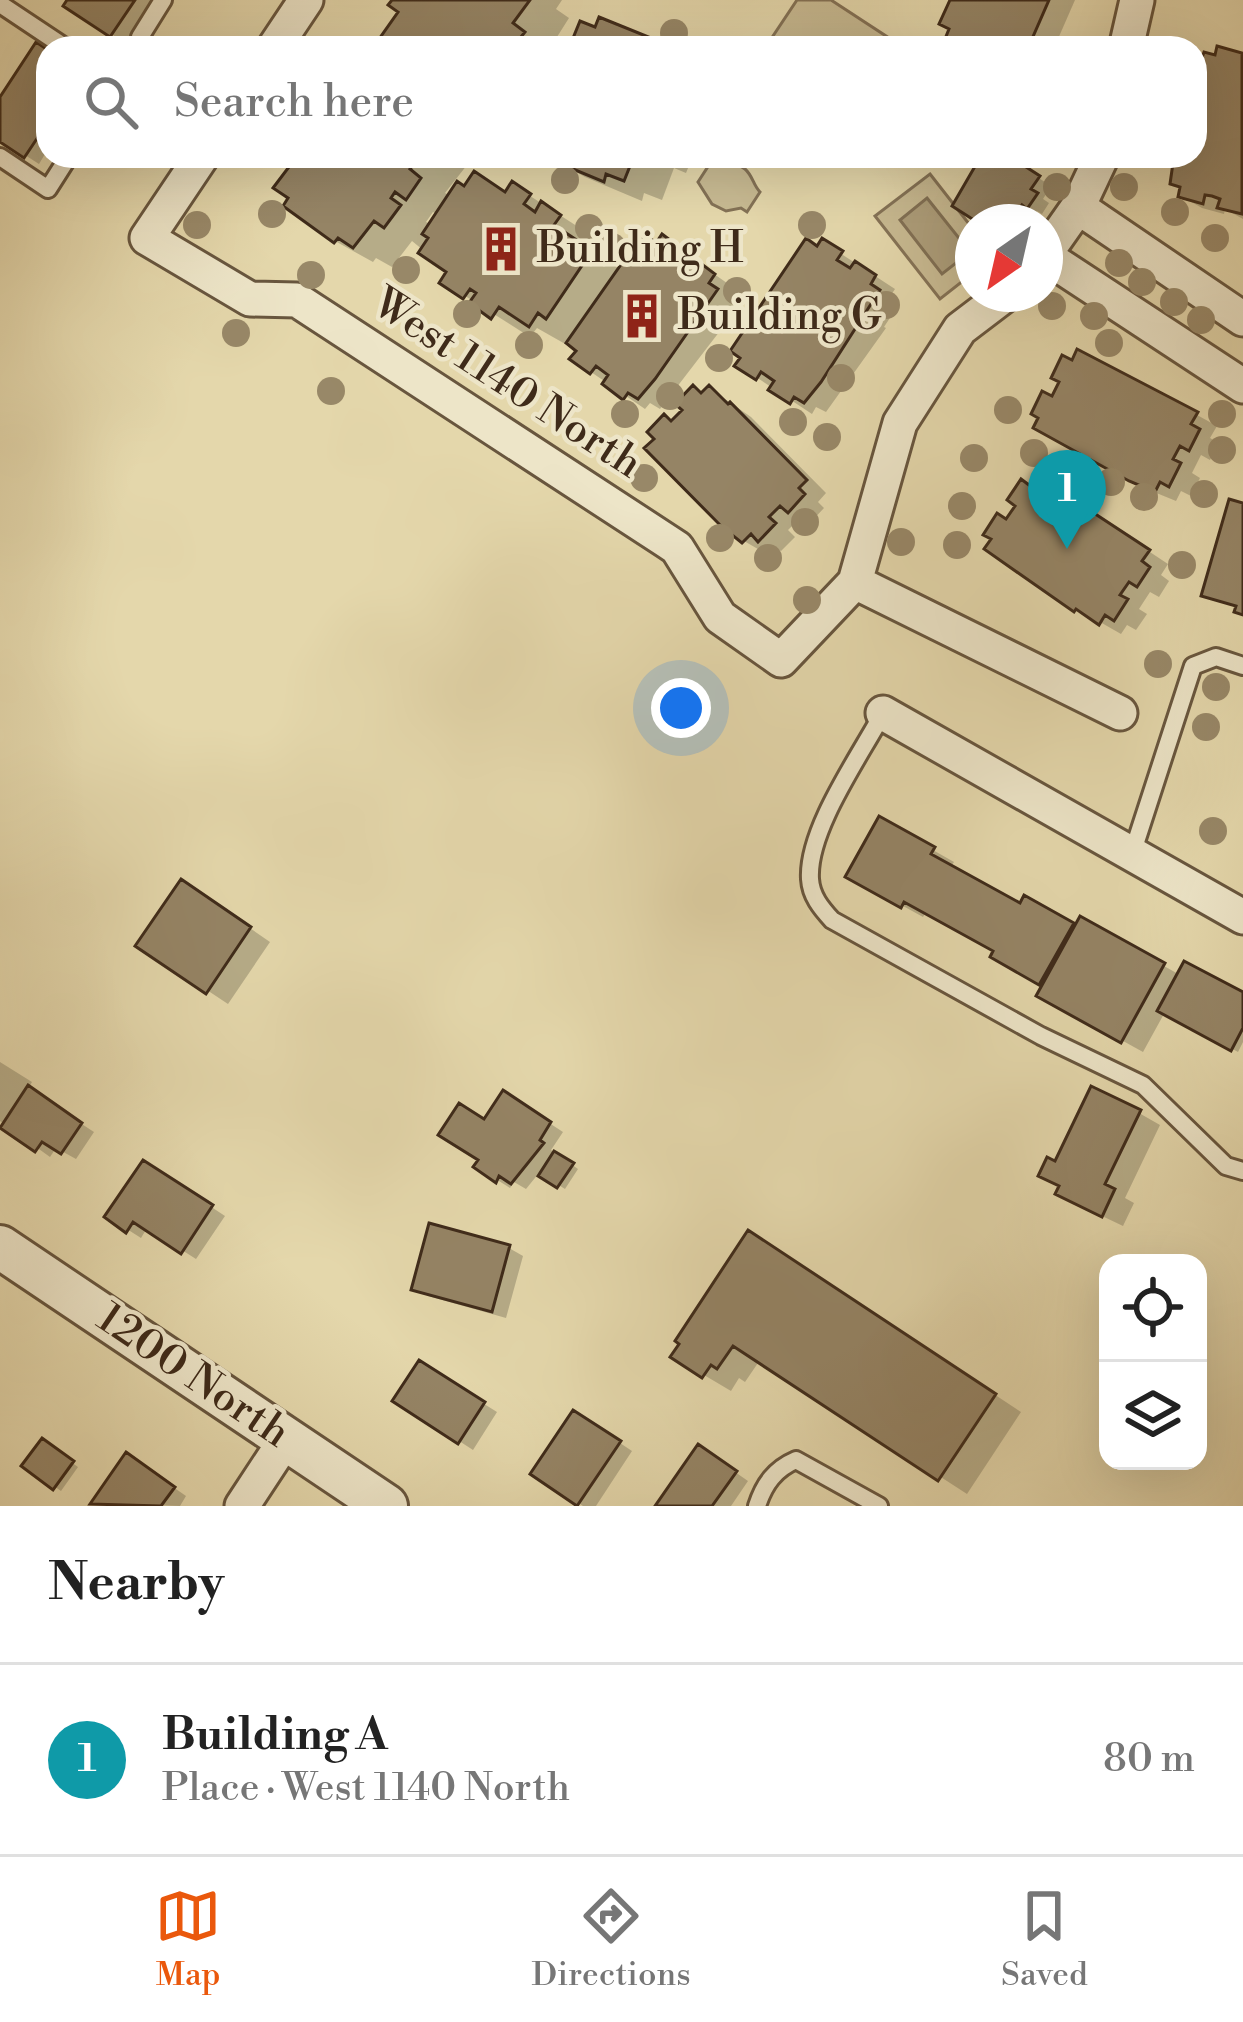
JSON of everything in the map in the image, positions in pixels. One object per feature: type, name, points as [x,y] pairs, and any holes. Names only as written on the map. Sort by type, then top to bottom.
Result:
[{"type":"street","points":[[282,36],[307,0]]},
{"type":"street","points":[[1129,36],[1137,0]]},
{"type":"street","name":"West 1140 North","points":[[194,168],[147,238],[250,299],[297,300],[668,542],[677,548],[720,617],[781,660],[855,582]]},
{"type":"street","points":[[1063,229],[1096,168]]},
{"type":"street","points":[[1078,207],[1243,319]]},
{"type":"street","points":[[1063,267],[1243,386]]},
{"type":"street","points":[[982,312],[960,328],[899,423],[855,582],[1120,713]]},
{"type":"street","points":[[883,713],[1243,917]]},
{"type":"street","name":"1200 North","points":[[0,1247],[386,1506]]},
{"type":"street","points":[[242,1506],[286,1439]]},
{"type":"lane","points":[[141,36],[163,0]]},
{"type":"lane","points":[[0,4],[48,36]]},
{"type":"lane","points":[[0,158],[48,189],[61,168]]},
{"type":"lane","points":[[1132,854],[1192,666],[1216,657],[1243,666]]},
{"type":"lane","points":[[883,713],[812,855],[810,883],[818,905],[832,920],[1041,1036],[1143,1084],[1226,1166],[1243,1171]]},
{"type":"lane","points":[[757,1506],[780,1467],[796,1460],[879,1506]]},
{"type":"shaded area","points":[[797,0],[831,0],[886,36],[773,36]]},
{"type":"shaded area","points":[[707,168],[743,168],[760,192],[747,212],[741,208],[726,211],[712,204],[698,182]]},
{"type":"shaded area","points":[[930,174],[955,206],[955,287],[940,299],[875,216]]},
{"type":"shaded area","points":[[927,198],[955,233],[955,264],[942,274],[900,220]]},
{"type":"building","points":[[67,0],[135,0],[111,36],[63,6]]},
{"type":"building","points":[[392,0],[530,0],[513,23],[525,32],[522,36],[381,36],[398,12],[388,5]]},
{"type":"building","points":[[950,0],[1049,0],[1033,36],[946,36],[949,29],[939,24]]},
{"type":"building","points":[[599,17],[646,36],[574,36],[580,21],[595,27]]},
{"type":"building","points":[[36,42],[36,140],[24,158],[0,142],[0,97]]},
{"type":"building","points":[[1217,46],[1242,53],[1242,214],[1217,208],[1220,199],[1212,196],[1205,195],[1203,204],[1178,197],[1180,187],[1170,184],[1172,168],[1207,168],[1207,53],[1215,55]]},
{"type":"building","points":[[288,168],[411,168],[421,178],[406,200],[395,192],[391,198],[401,205],[384,228],[374,221],[353,248],[338,238],[334,243],[283,206],[288,198],[273,188]]},
{"type":"building","points":[[570,168],[629,168],[624,181],[606,174],[604,182]]},
{"type":"building","points":[[974,168],[1028,168],[1040,176],[1031,189],[1038,193],[1030,204],[955,204],[952,206]]},
{"type":"building","name":"Building H","points":[[474,171],[505,192],[512,181],[531,194],[524,204],[535,212],[541,201],[561,215],[554,225],[584,245],[575,258],[583,264],[546,319],[538,313],[529,327],[499,307],[491,319],[469,303],[476,293],[470,289],[463,299],[439,283],[446,272],[418,253],[428,238],[422,234],[457,181],[464,186]]},
{"type":"building","name":"Building G","points":[[662,234],[682,249],[677,257],[689,266],[695,259],[715,274],[709,283],[718,289],[638,399],[628,393],[623,400],[602,384],[608,375],[596,366],[590,374],[569,359],[576,351],[566,343],[629,253],[646,235],[656,243]]},
{"type":"building","points":[[806,238],[817,246],[822,238],[843,251],[837,260],[850,268],[855,261],[876,275],[871,284],[880,290],[821,382],[804,403],[794,397],[790,404],[768,390],[774,381],[761,372],[756,380],[734,366],[740,358],[730,351]]},
{"type":"building","points":[[1077,349],[1198,412],[1191,424],[1200,429],[1189,451],[1180,446],[1173,459],[1181,463],[1169,487],[1160,482],[1155,492],[1129,481],[1033,428],[1038,418],[1031,414],[1042,391],[1052,396],[1059,382],[1051,378],[1062,355],[1072,360]]},
{"type":"building","points":[[693,385],[701,393],[709,385],[730,402],[807,480],[799,488],[805,494],[788,513],[780,506],[769,517],[776,523],[758,542],[751,534],[742,543],[721,526],[644,448],[654,439],[647,432],[664,414],[671,421],[682,410],[675,404]]},
{"type":"building","points":[[1036,475],[1150,550],[1142,561],[1150,567],[1137,587],[1129,582],[1120,595],[1128,599],[1114,621],[1105,615],[1099,625],[1074,612],[984,549],[991,539],[983,535],[997,513],[1006,519],[1015,506],[1007,500],[1021,479],[1029,485]]},
{"type":"building","points":[[1229,499],[1243,503],[1243,615],[1234,612],[1236,606],[1201,596]]},
{"type":"building","points":[[879,816],[935,847],[931,854],[1020,903],[1024,895],[1074,923],[1039,985],[990,957],[993,951],[904,902],[901,908],[845,877]]},
{"type":"building","points":[[181,879],[251,927],[206,994],[135,946]]},
{"type":"building","points":[[1080,916],[1165,963],[1121,1043],[1036,996]]},
{"type":"building","points":[[1184,961],[1243,992],[1243,1028],[1231,1051],[1157,1011]]},
{"type":"building","points":[[28,1085],[82,1123],[61,1154],[42,1142],[35,1152],[0,1128]]},
{"type":"building","points":[[1091,1086],[1141,1110],[1105,1184],[1115,1189],[1102,1217],[1055,1194],[1059,1186],[1038,1176],[1047,1157],[1055,1161]]},
{"type":"building","points":[[503,1090],[551,1122],[540,1140],[544,1143],[511,1184],[499,1176],[496,1183],[473,1167],[478,1160],[438,1135],[459,1103],[484,1119]]},
{"type":"building","points":[[554,1151],[574,1163],[557,1188],[538,1176]]},
{"type":"building","points":[[143,1160],[213,1205],[181,1254],[133,1222],[126,1233],[104,1217]]},
{"type":"building","points":[[429,1223],[510,1245],[492,1312],[411,1290]]},
{"type":"building","points":[[748,1230],[996,1394],[938,1481],[733,1346],[717,1369],[711,1365],[702,1378],[670,1357],[679,1344],[675,1341]]},
{"type":"building","points":[[419,1360],[485,1402],[458,1444],[392,1401]]},
{"type":"building","points":[[573,1410],[621,1441],[577,1506],[530,1474]]},
{"type":"building","points":[[42,1438],[74,1461],[53,1490],[21,1466]]},
{"type":"building","points":[[698,1444],[737,1471],[712,1506],[655,1506]]},
{"type":"building","points":[[126,1452],[175,1487],[161,1506],[90,1504]]},
{"type":"place","name":"Building H","points":[[501,249]]},
{"type":"place","name":"Building G","points":[[642,316]]},
{"type":"place","name":"Building A","points":[[1067,549]]}]
